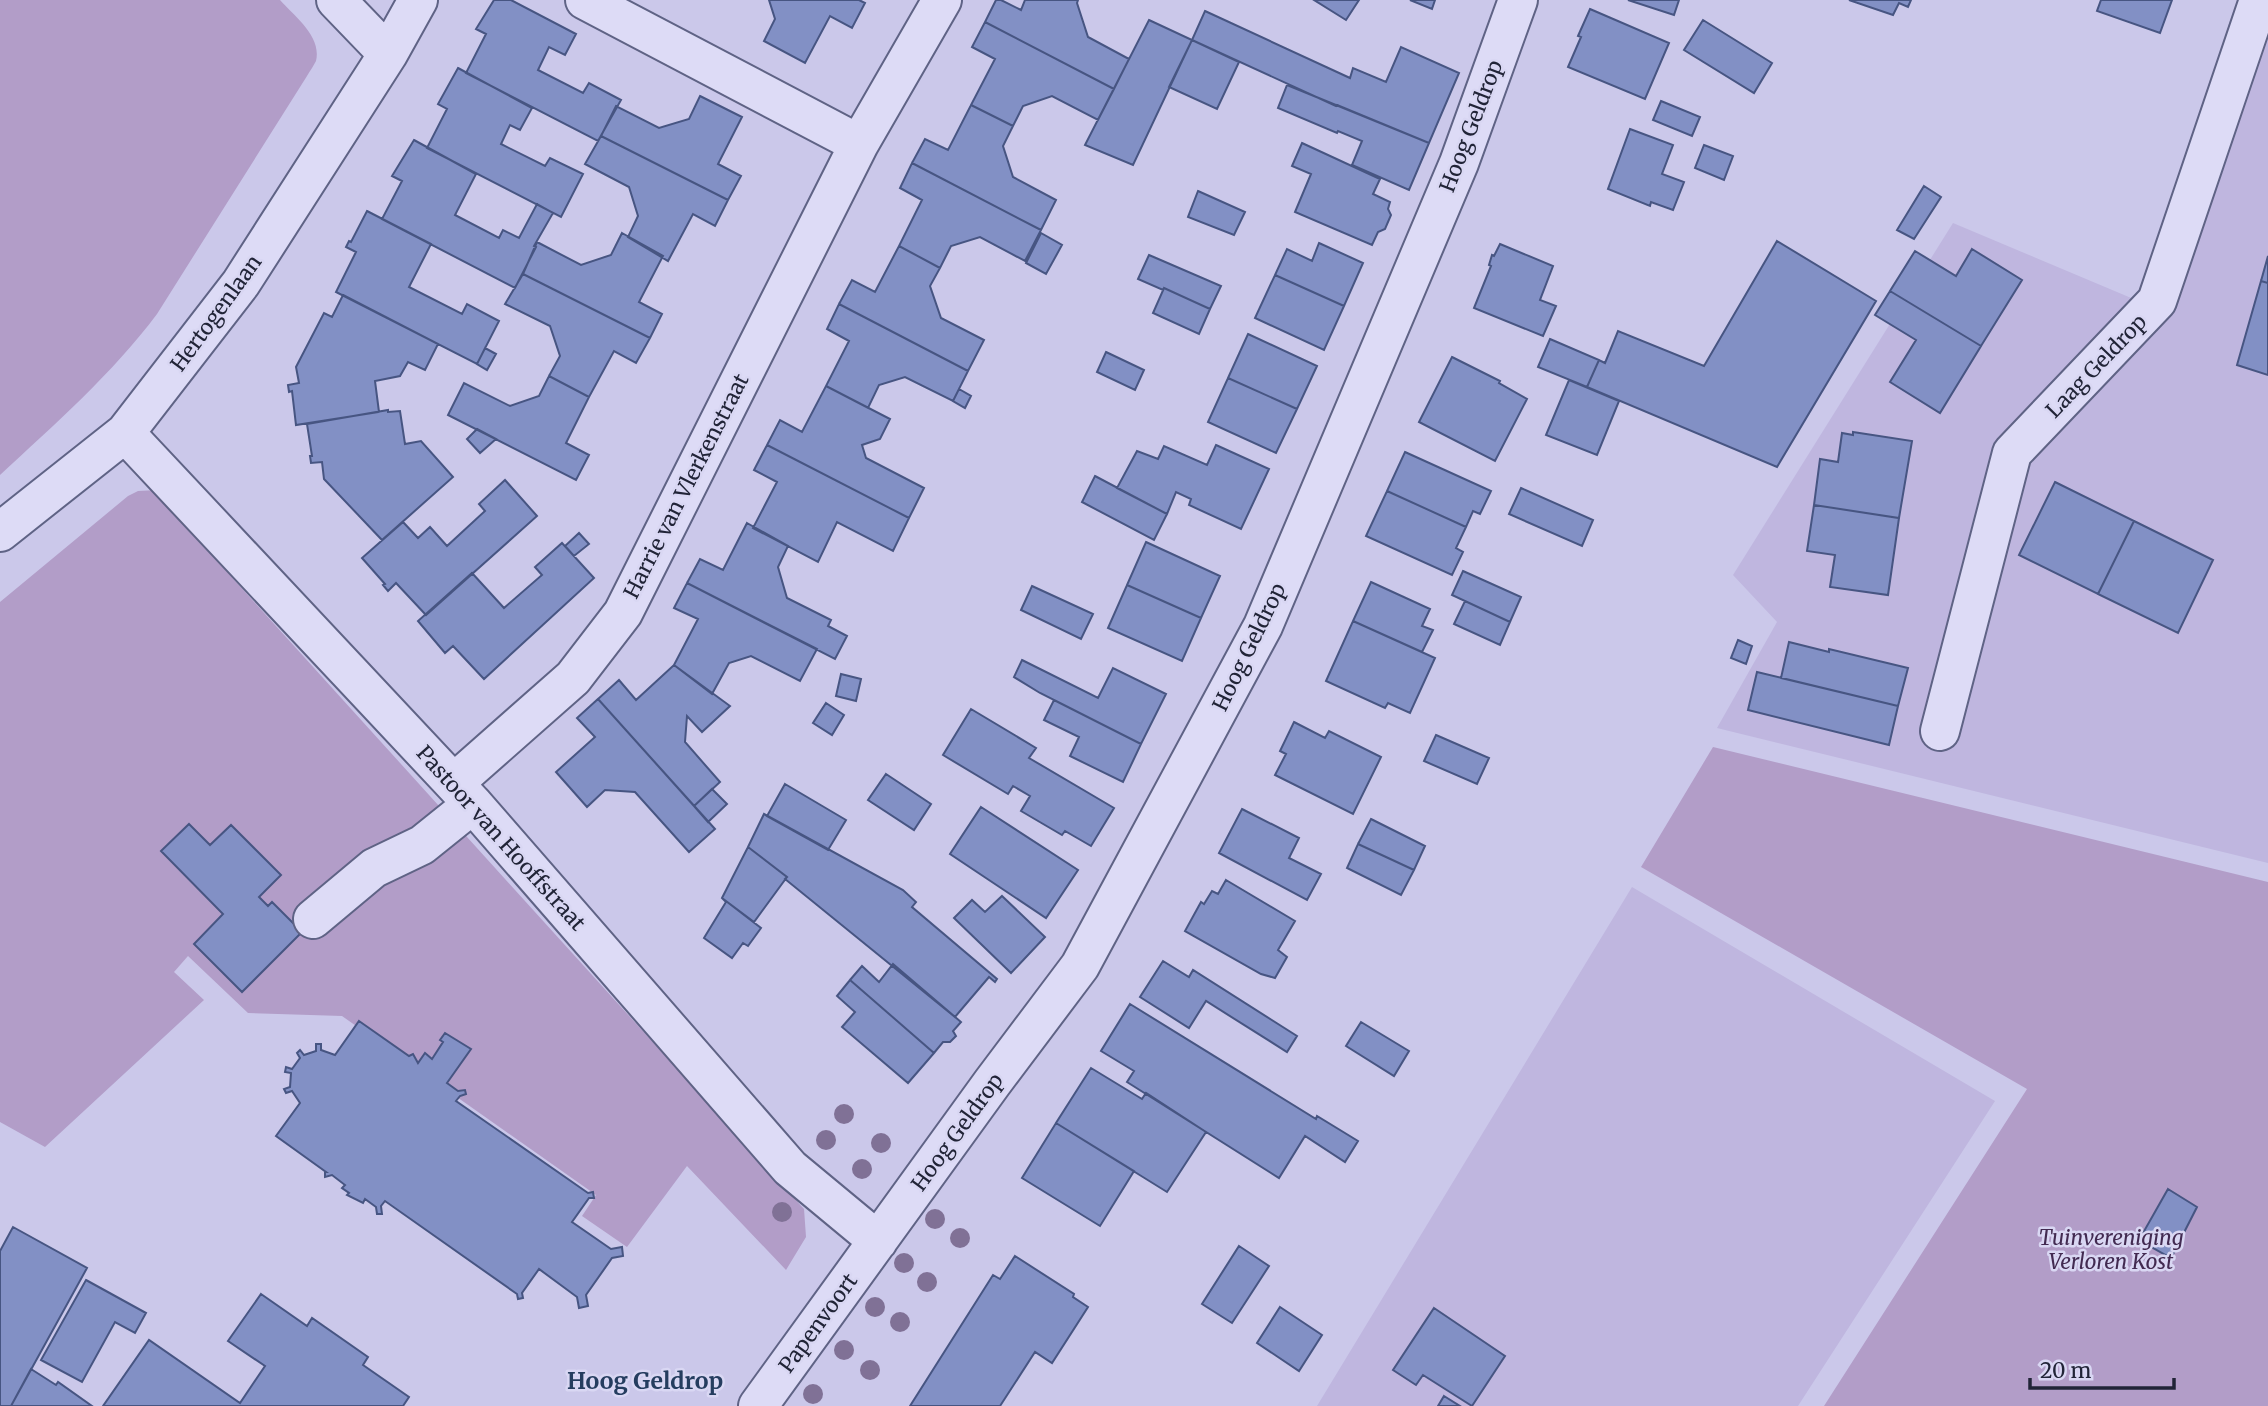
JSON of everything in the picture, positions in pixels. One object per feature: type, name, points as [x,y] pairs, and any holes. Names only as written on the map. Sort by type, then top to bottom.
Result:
[{"type":"street","points":[[335,0],[388,54]]},
{"type":"street","name":"Hertogenlaan","points":[[0,532],[125,433],[241,283],[388,54],[418,0]]},
{"type":"street","points":[[586,0],[859,144]]},
{"type":"street","name":"Harrie van Vlerkenstraat","points":[[313,919],[374,868],[422,845],[463,794],[573,678],[623,613],[859,144],[942,0]]},
{"type":"street","name":"Hoog Geldrop","points":[[878,1241],[1080,966],[1263,626],[1459,163],[1518,0]]},
{"type":"street","name":"Laag Geldrop","points":[[1940,731],[2012,453],[2157,301],[2259,0]]},
{"type":"street","name":"Pastoor van Hooffstraat","points":[[125,433],[463,794],[790,1168],[878,1241]]},
{"type":"street","name":"Papenvoort","points":[[758,1406],[878,1241]]},
{"type":"shaded area","points":[[2237,0],[2268,0],[2268,863],[1717,728],[1777,622],[1733,575],[1953,223],[2136,300]]},
{"type":"shaded area","points":[[1632,887],[1995,1101],[1798,1406],[1317,1406]]},
{"type":"green space","points":[[0,0],[280,0],[306,27],[317,52],[313,66],[157,314],[102,378],[0,475]]},
{"type":"green space","points":[[158,490],[228,573],[804,1209],[806,1237],[786,1270],[687,1166],[627,1247],[582,1216],[596,1195],[342,1016],[248,1013],[188,956],[174,972],[204,1000],[45,1147],[0,1122],[0,602],[128,496],[138,491]]},
{"type":"green space","name":"Tuinvereniging Verloren Kost","points":[[1713,747],[2268,882],[2268,1406],[1824,1406],[2027,1089],[1641,867]]},
{"type":"building","points":[[494,0],[511,0],[576,34],[565,55],[549,47],[538,70],[583,93],[589,83],[621,100],[598,141],[466,73],[486,34],[476,29]]},
{"type":"building","points":[[769,0],[859,0],[865,3],[852,28],[830,16],[805,63],[764,41],[775,19]]},
{"type":"building","points":[[996,0],[1021,10],[1025,0],[1078,0],[1088,37],[1129,59],[1114,89],[985,22]]},
{"type":"building","points":[[1314,0],[1359,0],[1346,20]]},
{"type":"building","points":[[1410,0],[1435,0],[1432,9]]},
{"type":"building","points":[[1628,0],[1679,0],[1674,15]]},
{"type":"building","points":[[1849,0],[1911,0],[1908,7],[1899,3],[1893,15]]},
{"type":"building","points":[[2101,0],[2172,0],[2160,33],[2097,11]]},
{"type":"building","points":[[1590,9],[1669,43],[1645,99],[1568,67]]},
{"type":"building","points":[[1205,11],[1350,78],[1353,68],[1386,82],[1401,47],[1459,73],[1429,143],[1336,106],[1192,40]]},
{"type":"building","points":[[1149,20],[1192,40],[1133,165],[1085,145]]},
{"type":"building","points":[[1703,20],[1772,63],[1754,93],[1684,50]]},
{"type":"building","points":[[985,22],[1114,89],[1098,120],[1052,96],[1023,106],[1013,126],[971,105],[995,59],[972,47]]},
{"type":"building","points":[[1192,40],[1239,62],[1217,109],[1169,87]]},
{"type":"building","points":[[458,68],[532,108],[520,130],[510,125],[501,144],[545,166],[550,158],[583,174],[561,217],[427,148],[447,109],[438,104]]},
{"type":"building","points":[[1287,85],[1429,143],[1409,190],[1352,165],[1362,141],[1278,108]]},
{"type":"building","points":[[700,96],[742,117],[718,164],[741,176],[728,200],[601,136],[616,106],[659,128],[689,119]]},
{"type":"building","points":[[1661,101],[1700,117],[1692,136],[1653,120]]},
{"type":"building","points":[[971,105],[1013,126],[1003,146],[1013,177],[1056,200],[1041,230],[912,163],[925,139],[948,150]]},
{"type":"building","points":[[1630,129],[1673,145],[1662,174],[1684,182],[1673,210],[1651,202],[1650,206],[1608,189]]},
{"type":"building","points":[[601,136],[728,200],[715,226],[693,214],[668,261],[628,237],[638,216],[629,187],[585,164]]},
{"type":"building","points":[[414,140],[476,174],[455,215],[499,238],[503,230],[519,238],[537,204],[553,213],[515,288],[382,219],[402,181],[392,176]]},
{"type":"building","points":[[1302,143],[1380,179],[1373,194],[1390,202],[1388,209],[1391,215],[1385,229],[1378,232],[1372,245],[1295,212],[1311,174],[1292,166]]},
{"type":"building","points":[[1704,145],[1733,156],[1724,180],[1695,168]]},
{"type":"building","points":[[912,163],[1041,230],[1025,261],[980,237],[951,246],[940,268],[899,246],[922,200],[900,188]]},
{"type":"building","points":[[1924,186],[1941,197],[1914,239],[1897,230]]},
{"type":"building","points":[[1198,191],[1245,212],[1234,235],[1188,217]]},
{"type":"building","points":[[367,211],[431,244],[409,287],[462,314],[467,304],[499,321],[477,364],[336,292],[356,252],[346,247]]},
{"type":"building","points":[[622,233],[663,256],[639,302],[662,314],[650,338],[523,274],[537,242],[581,265],[611,255]]},
{"type":"building","points":[[1041,233],[1062,245],[1046,274],[1026,263]]},
{"type":"building","points":[[1777,241],[1876,301],[1777,467],[1587,387],[1599,360],[1605,363],[1618,331],[1704,366]]},
{"type":"building","points":[[1319,243],[1363,263],[1344,306],[1275,275],[1287,249],[1312,261]]},
{"type":"building","points":[[1500,244],[1553,266],[1540,300],[1556,306],[1543,336],[1474,308],[1491,266],[1492,255],[1494,256]]},
{"type":"building","points":[[899,246],[940,268],[930,286],[941,318],[984,340],[968,371],[839,304],[852,280],[875,292]]},
{"type":"building","points":[[1972,249],[2022,280],[1981,346],[1890,291],[1915,251],[1956,276]]},
{"type":"building","points":[[1149,255],[1221,286],[1210,309],[1138,279]]},
{"type":"building","points":[[2268,256],[2268,283],[2261,281]]},
{"type":"building","points":[[523,274],[650,338],[636,363],[614,351],[589,397],[549,376],[560,356],[550,326],[505,304]]},
{"type":"building","points":[[1275,275],[1344,306],[1324,350],[1255,318]]},
{"type":"building","points":[[2261,281],[2268,283],[2268,375],[2237,365]]},
{"type":"building","points":[[1164,288],[1210,309],[1199,334],[1153,313]]},
{"type":"building","points":[[1890,291],[1981,346],[1940,413],[1890,382],[1916,340],[1875,315]]},
{"type":"building","points":[[343,295],[438,344],[425,370],[408,362],[400,376],[375,381],[379,412],[296,425],[292,391],[289,392],[288,385],[299,383],[296,367],[324,313],[332,317]]},
{"type":"building","points":[[839,304],[968,371],[953,401],[905,377],[879,385],[868,408],[826,386],[849,341],[827,329]]},
{"type":"building","points":[[1248,334],[1317,366],[1297,409],[1228,378]]},
{"type":"building","points":[[1550,339],[1599,360],[1587,387],[1538,367]]},
{"type":"building","points":[[485,348],[496,354],[487,370],[477,364]]},
{"type":"building","points":[[1106,352],[1144,370],[1135,390],[1097,372]]},
{"type":"building","points":[[1452,357],[1500,381],[1499,383],[1527,399],[1495,461],[1419,422]]},
{"type":"building","points":[[549,376],[589,397],[566,443],[589,455],[576,480],[448,415],[464,383],[510,406],[539,396]]},
{"type":"building","points":[[1228,378],[1297,409],[1276,453],[1208,422]]},
{"type":"building","points":[[1569,380],[1619,401],[1597,455],[1546,435]]},
{"type":"building","points":[[826,386],[890,419],[880,439],[862,445],[866,458],[924,488],[909,518],[767,445],[780,420],[802,432]]},
{"type":"building","points":[[959,389],[971,396],[965,408],[953,401]]},
{"type":"building","points":[[388,410],[400,411],[405,444],[421,441],[453,477],[382,540],[324,479],[322,462],[311,463],[307,424]]},
{"type":"building","points":[[477,429],[496,439],[480,453],[467,439]]},
{"type":"building","points":[[1853,432],[1912,441],[1899,518],[1814,505],[1820,459],[1838,462],[1842,433],[1853,435]]},
{"type":"building","points":[[767,445],[909,518],[893,551],[837,522],[818,562],[753,528],[777,482],[754,470]]},
{"type":"building","points":[[1216,445],[1269,469],[1241,529],[1189,505],[1191,499],[1176,492],[1167,514],[1117,488],[1137,451],[1158,459],[1164,446],[1207,465]]},
{"type":"building","points":[[1405,452],[1491,491],[1480,514],[1473,511],[1466,527],[1387,491]]},
{"type":"building","points":[[1095,476],[1167,514],[1154,540],[1082,502]]},
{"type":"building","points":[[505,480],[537,516],[426,615],[396,583],[388,591],[362,558],[403,522],[418,538],[430,527],[447,546],[485,511],[479,504]]},
{"type":"building","points":[[2055,482],[2134,521],[2098,594],[2019,555]]},
{"type":"building","points":[[1521,488],[1593,520],[1582,546],[1509,514]]},
{"type":"building","points":[[1387,491],[1466,527],[1456,548],[1463,552],[1452,575],[1366,536]]},
{"type":"building","points":[[1814,505],[1899,518],[1888,595],[1830,587],[1835,555],[1807,551]]},
{"type":"building","points":[[2134,521],[2213,560],[2178,633],[2098,594]]},
{"type":"building","points":[[747,523],[788,546],[778,567],[787,598],[831,620],[828,626],[847,636],[835,659],[687,583],[700,559],[723,570]]},
{"type":"building","points":[[579,533],[589,544],[574,556],[565,546]]},
{"type":"building","points":[[1146,542],[1220,576],[1201,618],[1127,585]]},
{"type":"building","points":[[562,543],[594,578],[484,679],[453,646],[445,653],[418,621],[472,573],[504,608],[542,575],[535,567]]},
{"type":"building","points":[[1463,571],[1521,597],[1510,622],[1452,595]]},
{"type":"building","points":[[1371,582],[1430,609],[1422,626],[1433,630],[1422,652],[1353,621]]},
{"type":"building","points":[[687,583],[817,649],[800,681],[751,656],[729,663],[712,694],[674,665],[698,619],[674,608]]},
{"type":"building","points":[[1127,585],[1201,618],[1182,661],[1108,628]]},
{"type":"building","points":[[1032,586],[1093,614],[1081,639],[1021,610]]},
{"type":"building","points":[[1465,601],[1510,622],[1500,645],[1454,624]]},
{"type":"building","points":[[1353,621],[1435,658],[1410,713],[1388,703],[1385,708],[1326,681]]},
{"type":"building","points":[[1738,640],[1752,646],[1746,664],[1731,658]]},
{"type":"building","points":[[1789,642],[1908,668],[1898,706],[1781,678]]},
{"type":"building","points":[[1022,660],[1098,698],[1113,668],[1166,694],[1141,744],[1014,677]]},
{"type":"building","points":[[674,665],[730,706],[702,732],[687,716],[685,742],[720,782],[694,806],[598,699],[619,680],[636,700]]},
{"type":"building","points":[[1757,672],[1898,706],[1889,745],[1748,710]]},
{"type":"building","points":[[841,674],[861,679],[856,701],[836,696]]},
{"type":"building","points":[[598,699],[715,829],[689,852],[635,792],[605,790],[587,807],[556,772],[595,737],[577,718]]},
{"type":"building","points":[[1054,700],[1141,744],[1123,782],[1070,756],[1079,737],[1044,720]]},
{"type":"building","points":[[826,703],[844,715],[832,735],[813,723]]},
{"type":"building","points":[[971,709],[1036,748],[1029,758],[1114,808],[1091,846],[1065,831],[1062,835],[1021,811],[1030,796],[1013,786],[1008,794],[943,755]]},
{"type":"building","points":[[1294,722],[1325,738],[1329,731],[1381,757],[1353,814],[1275,775],[1286,754],[1280,751]]},
{"type":"building","points":[[1436,735],[1489,758],[1477,784],[1424,761]]},
{"type":"building","points":[[886,774],[931,804],[914,830],[868,800]]},
{"type":"building","points":[[785,784],[846,820],[828,850],[767,816]]},
{"type":"building","points":[[712,789],[727,804],[708,822],[694,806]]},
{"type":"building","points":[[981,807],[1078,870],[1046,918],[950,854]]},
{"type":"building","points":[[1242,809],[1299,838],[1289,858],[1321,874],[1307,900],[1219,853]]},
{"type":"building","points":[[764,814],[903,890],[916,902],[912,907],[997,979],[995,982],[989,977],[955,1017],[748,847]]},
{"type":"building","points":[[1371,819],[1425,846],[1414,870],[1358,844]]},
{"type":"building","points":[[189,824],[210,845],[231,825],[281,875],[259,897],[268,906],[272,902],[302,932],[242,992],[194,944],[223,914],[161,851]]},
{"type":"building","points":[[1358,844],[1414,870],[1401,895],[1347,868]]},
{"type":"building","points":[[748,847],[787,877],[754,922],[722,898]]},
{"type":"building","points":[[1226,880],[1295,921],[1278,950],[1287,957],[1275,978],[1261,974],[1185,931],[1201,902],[1204,904],[1212,891],[1218,894]]},
{"type":"building","points":[[1002,896],[1045,937],[1011,973],[954,918],[972,900],[985,912]]},
{"type":"building","points":[[722,898],[761,928],[748,946],[743,943],[732,958],[704,938],[726,902]]},
{"type":"building","points":[[1163,961],[1189,977],[1193,970],[1297,1036],[1287,1052],[1206,1001],[1189,1028],[1140,997]]},
{"type":"building","points":[[893,964],[961,1022],[953,1031],[956,1036],[950,1042],[943,1042],[934,1053],[850,980],[862,966],[879,982]]},
{"type":"building","points":[[850,980],[934,1053],[908,1083],[842,1027],[855,1012],[837,996]]},
{"type":"building","points":[[1130,1004],[1316,1119],[1317,1116],[1358,1141],[1345,1162],[1305,1136],[1279,1178],[1127,1082],[1134,1071],[1101,1051]]},
{"type":"building","points":[[359,1021],[409,1056],[413,1054],[418,1063],[425,1053],[432,1059],[443,1042],[440,1040],[445,1033],[471,1049],[447,1083],[458,1091],[465,1090],[466,1094],[456,1101],[588,1193],[593,1192],[594,1198],[589,1198],[572,1222],[611,1249],[622,1247],[623,1256],[612,1258],[586,1295],[588,1306],[579,1308],[577,1297],[539,1269],[522,1293],[523,1298],[518,1299],[517,1294],[385,1201],[381,1206],[382,1214],[377,1214],[376,1207],[365,1199],[363,1203],[347,1195],[349,1193],[342,1188],[345,1185],[332,1175],[325,1177],[326,1172],[276,1136],[300,1103],[292,1091],[286,1093],[284,1089],[290,1087],[291,1073],[285,1072],[286,1067],[292,1069],[300,1058],[297,1053],[300,1050],[304,1055],[316,1051],[316,1044],[321,1044],[321,1050],[335,1055]]},
{"type":"building","points":[[1361,1022],[1409,1051],[1394,1076],[1346,1046]]},
{"type":"building","points":[[1091,1068],[1142,1099],[1146,1093],[1206,1132],[1167,1192],[1056,1123]]},
{"type":"building","points":[[1056,1123],[1134,1171],[1100,1226],[1022,1178]]},
{"type":"building","points":[[2168,1189],[2197,1207],[2171,1258],[2139,1240]]},
{"type":"building","points":[[13,1227],[87,1268],[11,1406],[0,1406],[0,1251]]},
{"type":"building","points":[[1239,1246],[1269,1266],[1232,1323],[1202,1304]]},
{"type":"building","points":[[1015,1256],[1074,1294],[1073,1297],[1088,1307],[1052,1363],[1035,1352],[1000,1406],[910,1406],[993,1275],[1000,1279]]},
{"type":"building","points":[[86,1280],[146,1313],[135,1333],[115,1322],[82,1382],[41,1360]]},
{"type":"building","points":[[261,1294],[307,1326],[312,1318],[368,1357],[363,1365],[409,1397],[403,1406],[103,1406],[149,1340],[240,1403],[265,1366],[228,1341]]},
{"type":"building","points":[[1280,1307],[1322,1335],[1299,1371],[1257,1343]]},
{"type":"building","points":[[1434,1308],[1505,1356],[1472,1406],[1423,1375],[1416,1385],[1393,1370]]},
{"type":"building","points":[[31,1369],[56,1385],[58,1382],[92,1406],[11,1406]]},
{"type":"building","points":[[1444,1396],[1460,1406],[1438,1406]]},
{"type":"district","name":"Hoog Geldrop","points":[[645,1380]]}]
